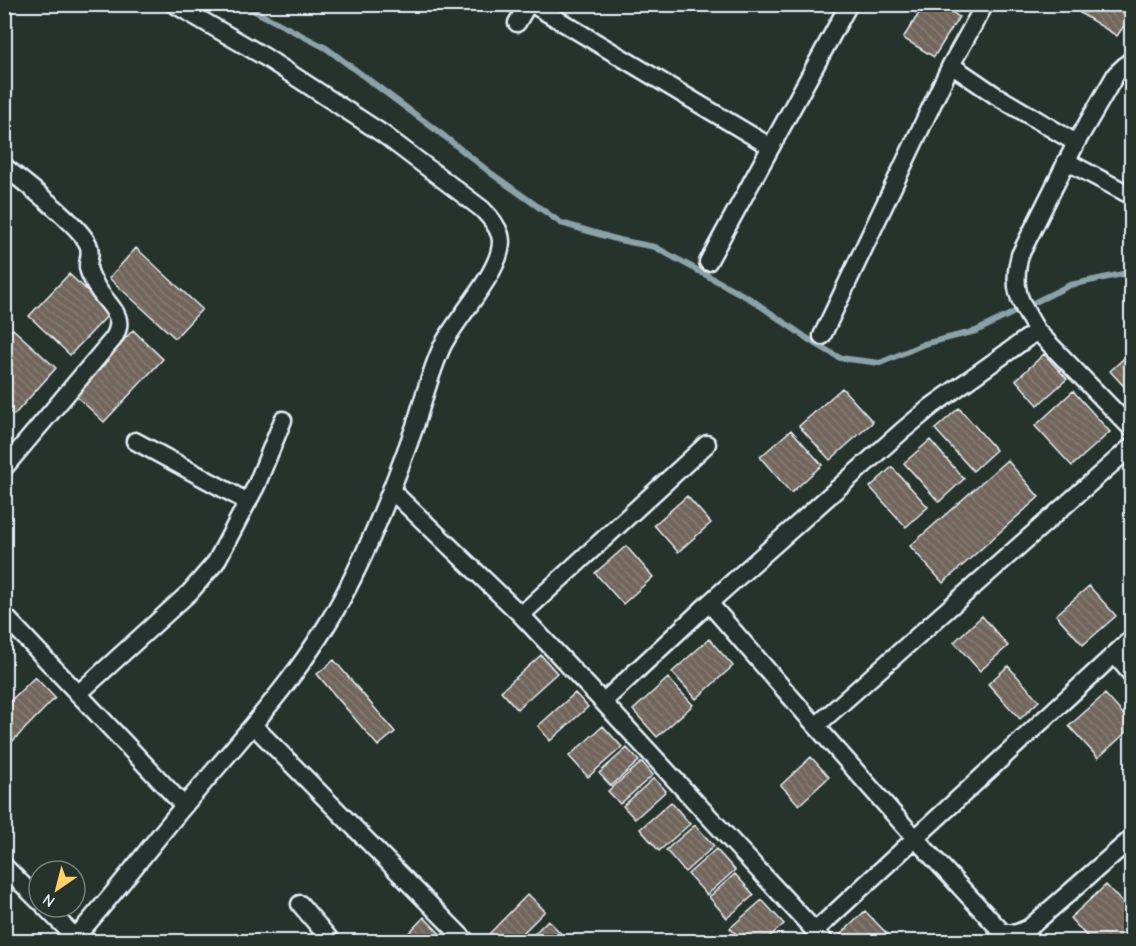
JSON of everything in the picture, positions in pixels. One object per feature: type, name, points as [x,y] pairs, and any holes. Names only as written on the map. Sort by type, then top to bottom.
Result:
[{"type":"street","points":[[56,919],[73,939],[298,668],[341,600],[359,565],[391,490],[441,348],[459,317],[492,270],[501,248],[500,235],[492,219],[482,209],[383,134],[265,57],[174,4]]},
{"type":"street","points":[[517,24],[530,4],[771,147]]},
{"type":"street","points":[[708,262],[849,4]]},
{"type":"street","points":[[822,336],[951,65],[985,4]]},
{"type":"street","points":[[1131,59],[1116,74],[1066,161],[1020,255],[1015,273],[1019,300],[1036,328],[1131,429]]},
{"type":"street","points":[[951,65],[995,95],[1076,143]]},
{"type":"street","points":[[1066,161],[1131,196]]},
{"type":"street","points":[[4,165],[81,234],[90,251],[88,264],[92,278],[116,312],[120,322],[120,328],[113,339],[4,468]]},
{"type":"street","points":[[603,702],[709,603],[917,419],[1036,328]]},
{"type":"street","points":[[78,694],[190,592],[216,562],[248,502],[283,420]]},
{"type":"street","points":[[135,441],[248,502]]},
{"type":"street","points":[[520,615],[707,444]]},
{"type":"street","points":[[816,726],[1131,446]]},
{"type":"street","points":[[391,490],[520,615],[820,936],[915,838],[1131,638]]},
{"type":"street","points":[[709,603],[915,838],[1002,932],[1015,934],[1029,928],[1131,838]]},
{"type":"street","points":[[4,615],[184,806]]},
{"type":"street","points":[[1115,655],[1131,675]]},
{"type":"street","points":[[253,725],[467,942]]},
{"type":"street","points":[[4,866],[27,889]]},
{"type":"street","points":[[300,904],[332,942]]},
{"type":"building","points":[[925,4],[940,4],[959,17],[934,57],[903,38]]},
{"type":"building","points":[[1085,4],[1132,4],[1132,14],[1117,36],[1080,13]]},
{"type":"building","points":[[136,248],[202,309],[175,338],[109,278]]},
{"type":"building","points":[[69,274],[111,312],[70,355],[29,316]]},
{"type":"building","points":[[13,329],[56,368],[14,415],[4,407],[4,339]]},
{"type":"building","points":[[133,330],[163,359],[104,422],[74,394]]},
{"type":"building","points":[[1132,351],[1132,395],[1110,371]]},
{"type":"building","points":[[1044,354],[1067,379],[1038,405],[1016,380]]},
{"type":"building","points":[[842,388],[873,422],[830,460],[799,426]]},
{"type":"building","points":[[1073,391],[1110,432],[1072,466],[1035,426]]},
{"type":"building","points":[[959,408],[996,450],[973,471],[935,429]]},
{"type":"building","points":[[791,430],[822,465],[791,493],[760,457]]},
{"type":"building","points":[[930,440],[964,479],[939,502],[904,463]]},
{"type":"building","points":[[1007,460],[1039,497],[943,583],[910,546]]},
{"type":"building","points":[[892,467],[928,507],[906,527],[870,487]]},
{"type":"building","points":[[687,496],[711,523],[678,552],[654,525]]},
{"type":"building","points":[[626,546],[653,577],[623,604],[595,573]]},
{"type":"building","points":[[1089,586],[1116,616],[1083,645],[1056,615]]},
{"type":"building","points":[[982,616],[1008,646],[980,671],[954,642]]},
{"type":"building","points":[[709,639],[733,666],[696,699],[672,672]]},
{"type":"building","points":[[541,655],[557,673],[517,709],[501,691]]},
{"type":"building","points":[[334,660],[395,732],[378,746],[317,674]]},
{"type":"building","points":[[1008,666],[1039,701],[1020,719],[988,684]]},
{"type":"building","points":[[35,677],[55,698],[10,744],[4,738],[4,707]]},
{"type":"building","points":[[668,678],[693,705],[657,737],[633,710]]},
{"type":"building","points":[[575,693],[588,707],[550,741],[538,726]]},
{"type":"building","points":[[1105,694],[1132,724],[1132,727],[1098,758],[1069,726]]},
{"type":"building","points":[[603,726],[622,747],[588,777],[569,756]]},
{"type":"building","points":[[627,748],[639,761],[611,786],[599,773]]},
{"type":"building","points":[[811,757],[829,777],[799,805],[781,785]]},
{"type":"building","points":[[642,762],[653,775],[620,804],[608,791]]},
{"type":"building","points":[[654,778],[666,791],[635,819],[623,806]]},
{"type":"building","points":[[671,802],[690,824],[659,851],[640,829]]},
{"type":"building","points":[[695,825],[714,846],[685,872],[666,850]]},
{"type":"building","points":[[716,849],[735,870],[707,895],[688,874]]},
{"type":"building","points":[[735,874],[754,895],[727,918],[709,897]]},
{"type":"building","points":[[1106,885],[1132,913],[1132,942],[1092,942],[1070,918]]},
{"type":"building","points":[[528,894],[545,911],[514,942],[492,942],[487,936]]},
{"type":"building","points":[[762,900],[784,924],[763,942],[743,942],[730,928]]},
{"type":"building","points":[[865,911],[893,940],[891,942],[845,942],[839,936]]},
{"type":"building","points":[[424,917],[447,941],[400,942]]},
{"type":"building","points":[[548,920],[569,942],[526,942]]},
{"type":"waterway","points":[[241,4],[326,48],[492,174],[561,223],[619,240],[655,247],[752,300],[840,358],[880,363],[924,344],[976,331],[1070,285],[1132,272]]}]
